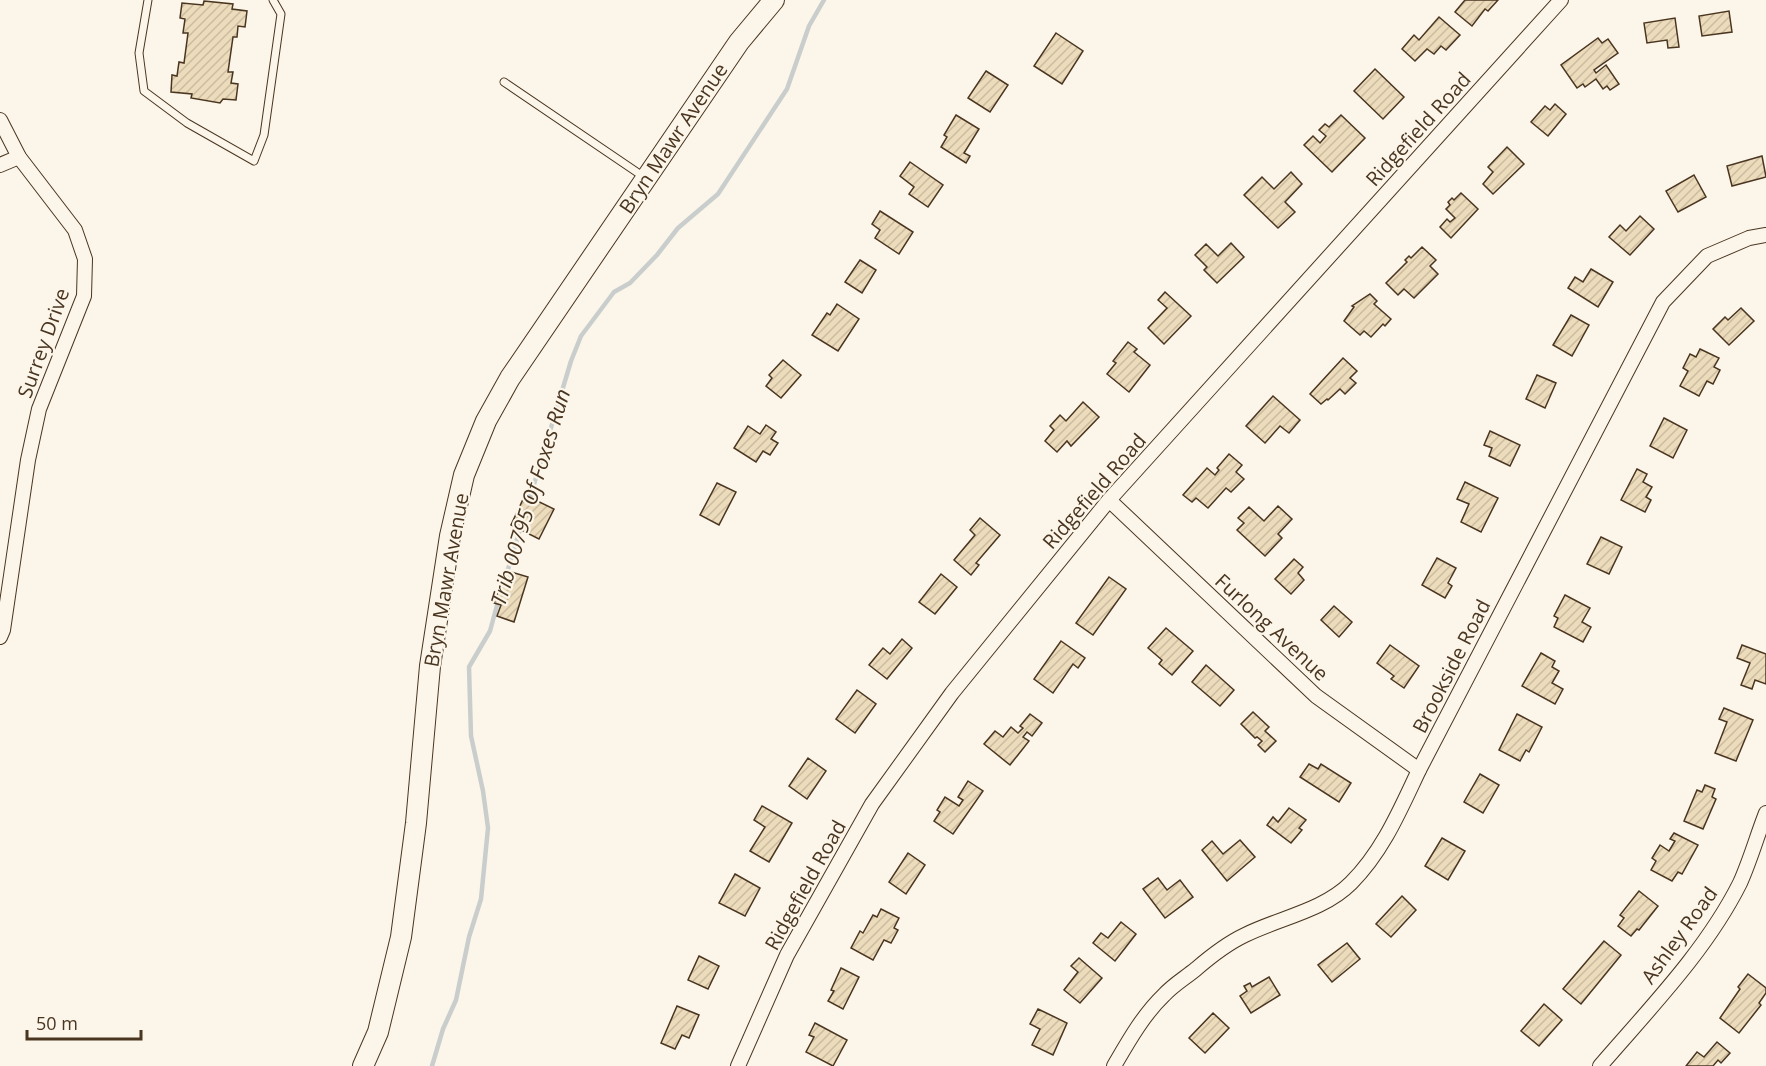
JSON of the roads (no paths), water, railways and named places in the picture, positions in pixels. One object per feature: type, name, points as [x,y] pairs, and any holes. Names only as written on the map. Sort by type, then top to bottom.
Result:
[{"type":"main road","name":"Bryn Mawr Avenue","points":[[363,1066],[378,1032],[401,937],[416,823],[435,627],[450,536],[464,475],[486,421],[510,378],[739,42],[774,0]]},
{"type":"street","name":"Ridgefield Road","points":[[738,1066],[787,955],[872,804],[952,693],[1109,500],[1561,0]]},
{"type":"street","name":"Surrey Drive","points":[[0,120],[19,157],[75,230],[85,259],[84,296],[39,409],[28,460],[3,630],[0,637]]},
{"type":"street","points":[[0,165],[19,157]]},
{"type":"street","name":"Brookside Road","points":[[1114,1066],[1136,1029],[1163,995],[1218,950],[1245,935],[1336,895],[1350,884],[1369,862],[1390,832],[1419,770],[1663,302],[1707,256],[1749,238],[1766,235]]},
{"type":"street","name":"Furlong Avenue","points":[[1109,500],[1316,696],[1419,770]]},
{"type":"street","name":"Ashley Road","points":[[1600,1066],[1688,963],[1719,918],[1740,882],[1766,813]]},
{"type":"lane","points":[[148,0],[139,53],[144,91],[187,123],[254,161],[264,135],[281,14],[273,0]]},
{"type":"lane","points":[[504,82],[646,178]]},
{"type":"waterway","name":"Trib 00795 Of Foxes Run","points":[[529,501],[571,361],[581,336],[614,292],[630,283],[657,255],[678,228],[718,194],[787,89],[809,26],[824,0]]},
{"type":"waterway","name":"Trib 00795 Of Foxes Run","points":[[506,576],[521,526]]},
{"type":"waterway","name":"Trib 00795 Of Foxes Run","points":[[432,1066],[443,1029],[456,1000],[469,937],[481,899],[488,828],[483,791],[471,736],[469,667],[490,631],[499,598]]}]
